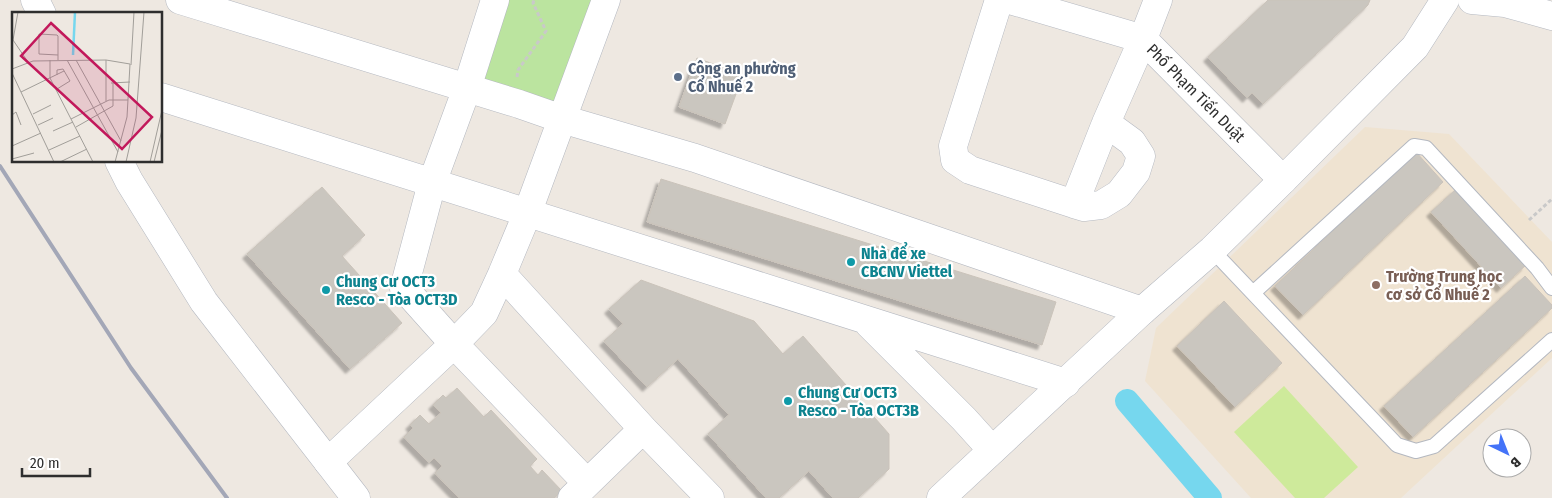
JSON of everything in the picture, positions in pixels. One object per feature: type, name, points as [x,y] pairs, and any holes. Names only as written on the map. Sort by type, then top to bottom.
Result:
[{"type":"street","points":[[35,0],[41,12]]},
{"type":"street","points":[[180,0],[519,104],[562,119],[695,158],[1142,311]]},
{"type":"street","points":[[495,0],[467,88],[432,183],[404,288],[580,490],[643,429]]},
{"type":"street","points":[[328,462],[454,344],[484,313],[527,214],[606,0]]},
{"type":"street","points":[[999,0],[953,146],[955,160],[970,170],[1074,204],[1084,207],[1101,205],[1119,194],[1136,172],[1141,156],[1132,142],[1106,123]]},
{"type":"street","name":"Phố Phạm Tiến Duật","points":[[1010,0],[1143,39],[1283,180]]},
{"type":"street","points":[[1074,204],[1158,0]]},
{"type":"street","points":[[940,498],[1142,311],[1212,250],[1283,180],[1415,46],[1445,0]]},
{"type":"street","points":[[1472,0],[1505,3],[1552,16]]},
{"type":"street","points":[[162,98],[1066,383]]},
{"type":"street","points":[[120,162],[129,181],[204,302],[356,498]]},
{"type":"street","points":[[502,274],[643,429],[710,498]]},
{"type":"street","points":[[866,320],[992,450]]},
{"type":"lane","points":[[1253,292],[1414,146],[1426,148],[1537,268],[1552,288]]},
{"type":"lane","points":[[1212,250],[1397,445],[1416,450],[1434,446],[1552,340]]},
{"type":"path","points":[[519,104],[512,94],[518,70],[546,31],[533,3],[534,0]]},
{"type":"path","points":[[1529,220],[1552,199]]},
{"type":"shaded area","name":"Trường Trung học cơ sở Cổ Nhuế 2","points":[[1365,127],[1449,134],[1552,242],[1552,358],[1401,498],[1251,498],[1145,381],[1156,328]]},
{"type":"green space","points":[[503,0],[596,0],[556,109],[475,83]]},
{"type":"green space","points":[[1284,386],[1358,467],[1324,498],[1295,498],[1234,432]]},
{"type":"building","points":[[1268,0],[1370,0],[1368,5],[1263,104],[1252,93],[1247,98],[1208,57]]},
{"type":"building","points":[[697,58],[743,75],[725,124],[679,107]]},
{"type":"building","points":[[1416,152],[1443,182],[1303,315],[1275,286]]},
{"type":"building","name":"Nhà để xe CBCNV Viettel","points":[[661,179],[1056,302],[1042,345],[647,222]]},
{"type":"building","name":"Chung Cư OCT3 Resco - Tòa OCT3D","points":[[322,187],[365,235],[342,256],[402,323],[350,369],[247,254]]},
{"type":"building","points":[[1456,189],[1526,265],[1501,288],[1431,212]]},
{"type":"building","points":[[1525,276],[1552,305],[1552,308],[1413,437],[1384,406]]},
{"type":"building","name":"Chung Cư OCT3 Resco - Tòa OCT3B","points":[[641,280],[754,321],[783,354],[803,336],[889,434],[889,469],[858,498],[833,498],[809,471],[779,498],[766,498],[708,434],[729,415],[678,359],[647,387],[604,341],[623,324],[609,309]]},
{"type":"building","points":[[1224,301],[1282,363],[1235,407],[1177,346]]},
{"type":"building","points":[[457,388],[484,417],[491,410],[537,459],[530,466],[538,475],[542,470],[562,491],[554,498],[459,498],[435,473],[442,466],[434,458],[429,463],[404,437],[413,428],[410,425],[420,415],[429,424],[441,413],[433,405],[443,395],[446,398]]},
{"type":"waterway","points":[[1127,401],[1210,498]]},
{"type":"railway","points":[[0,166],[131,368],[227,498]]},
{"type":"place","name":"Công an phường Cổ Nhuế 2","points":[[678,77]]},
{"type":"place","name":"Nhà để xe CBCNV Viettel","points":[[851,262]]},
{"type":"place","name":"Trường Trung học cơ sở Cổ Nhuế 2","points":[[1376,285]]},
{"type":"place","name":"Chung Cư OCT3 Resco - Tòa OCT3D","points":[[326,290]]},
{"type":"place","name":"Chung Cư OCT3 Resco - Tòa OCT3B","points":[[788,401]]}]
